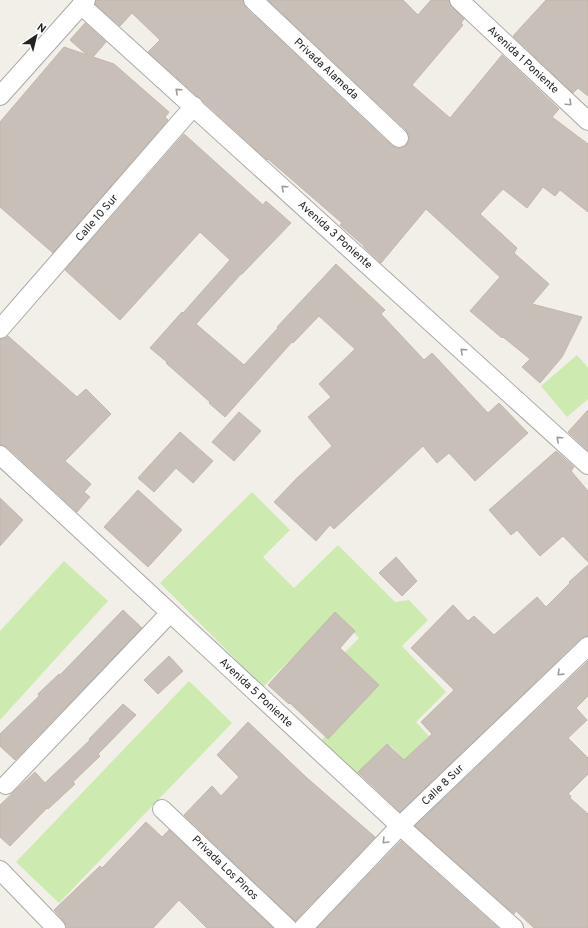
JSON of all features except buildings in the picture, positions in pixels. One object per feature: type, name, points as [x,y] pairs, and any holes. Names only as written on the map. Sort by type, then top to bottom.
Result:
[{"type":"street","name":"Privada Alameda","points":[[253,0],[399,138]]},
{"type":"street","name":"Avenida 1 Poniente","points":[[459,0],[588,120]]},
{"type":"street","points":[[0,96],[84,2]]},
{"type":"street","name":"Avenida 3 Poniente","points":[[84,2],[194,106],[588,465]]},
{"type":"street","name":"Calle 10 Sur","points":[[0,329],[194,106]]},
{"type":"street","name":"Avenida 5 Poniente","points":[[0,455],[400,826],[514,928]]},
{"type":"street","points":[[6,785],[170,613]]},
{"type":"street","name":"Calle 8 Sur","points":[[303,928],[400,826],[588,646]]},
{"type":"street","name":"Privada Los Pinos","points":[[162,809],[288,928]]},
{"type":"street","points":[[0,870],[56,928]]},
{"type":"green space","points":[[577,355],[588,368],[588,399],[567,417],[541,386]]},
{"type":"green space","points":[[252,492],[290,530],[263,557],[294,588],[338,545],[395,602],[409,600],[428,620],[402,646],[446,692],[416,722],[429,736],[404,760],[391,746],[356,781],[318,743],[377,685],[344,653],[359,638],[336,614],[263,687],[160,583]]},
{"type":"green space","points":[[64,561],[108,601],[0,720],[0,631]]},
{"type":"green space","points":[[189,681],[232,723],[59,903],[16,862]]}]
